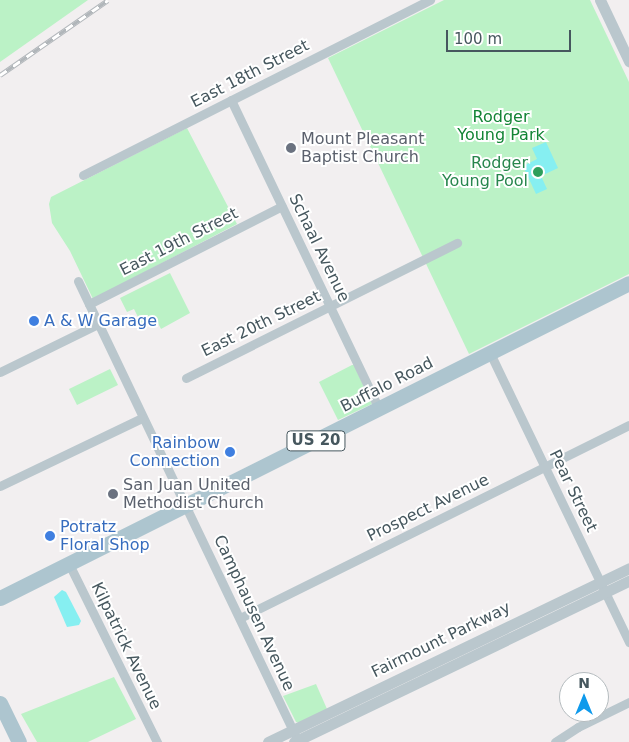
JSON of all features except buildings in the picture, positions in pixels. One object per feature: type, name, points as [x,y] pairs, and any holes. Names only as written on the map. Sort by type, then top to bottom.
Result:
[{"type":"main road","name":"Buffalo Road","points":[[0,598],[186,507],[629,283]]},
{"type":"main road","points":[[0,704],[19,742]]},
{"type":"street","name":"East 18th Street","points":[[83,175],[430,0]]},
{"type":"street","points":[[600,0],[629,61]]},
{"type":"street","name":"Schaal Avenue","points":[[231,100],[380,409]]},
{"type":"street","name":"East 19th Street","points":[[89,304],[282,206]]},
{"type":"street","name":"East 20th Street","points":[[186,378],[456,243]]},
{"type":"street","name":"Camphausen Avenue","points":[[78,281],[296,738]]},
{"type":"street","points":[[0,372],[98,324]]},
{"type":"street","name":"Pear Street","points":[[490,353],[629,642]]},
{"type":"street","points":[[0,486],[142,418]]},
{"type":"street","name":"Prospect Avenue","points":[[240,618],[629,425]]},
{"type":"street","name":"Kilpatrick Avenue","points":[[69,564],[157,742]]},
{"type":"street","name":"Fairmount Parkway","points":[[296,738],[629,568]]},
{"type":"street","name":"Fairmount Parkway","points":[[268,742],[296,738],[629,581]]},
{"type":"street","points":[[555,742],[578,727],[629,702]]},
{"type":"green space","points":[[0,0],[88,0],[0,62]]},
{"type":"green space","name":"Rodger Young Park","points":[[444,0],[590,0],[629,82],[629,274],[469,354],[328,58]]},
{"type":"green space","points":[[187,128],[237,224],[93,299],[70,251],[52,223],[49,204],[51,197]]},
{"type":"green space","points":[[170,273],[190,313],[161,329],[155,317],[141,323],[134,309],[127,312],[120,298]]},
{"type":"green space","points":[[354,365],[372,404],[338,420],[319,382]]},
{"type":"green space","points":[[110,369],[118,385],[77,405],[69,389]]},
{"type":"green space","points":[[114,677],[136,719],[88,742],[37,742],[21,714]]},
{"type":"green space","points":[[316,684],[327,709],[300,723],[296,722],[283,696]]},
{"type":"water","name":"Rodger Young Pool","points":[[546,142],[558,168],[541,176],[547,189],[536,194],[523,166],[537,159],[532,148]]},
{"type":"water","points":[[62,590],[66,592],[81,621],[79,625],[67,627],[54,597]]},
{"type":"railway","points":[[0,75],[108,0]]},
{"type":"place","name":"Mount Pleasant Baptist Church","points":[[291,148]]},
{"type":"place","name":"Rodger Young Pool","points":[[538,172]]},
{"type":"place","name":"A & W Garage","points":[[34,321]]},
{"type":"place","name":"Rainbow Connection","points":[[230,452]]},
{"type":"place","name":"San Juan United Methodist Church","points":[[113,494]]},
{"type":"place","name":"Potratz Floral Shop","points":[[50,536]]}]
